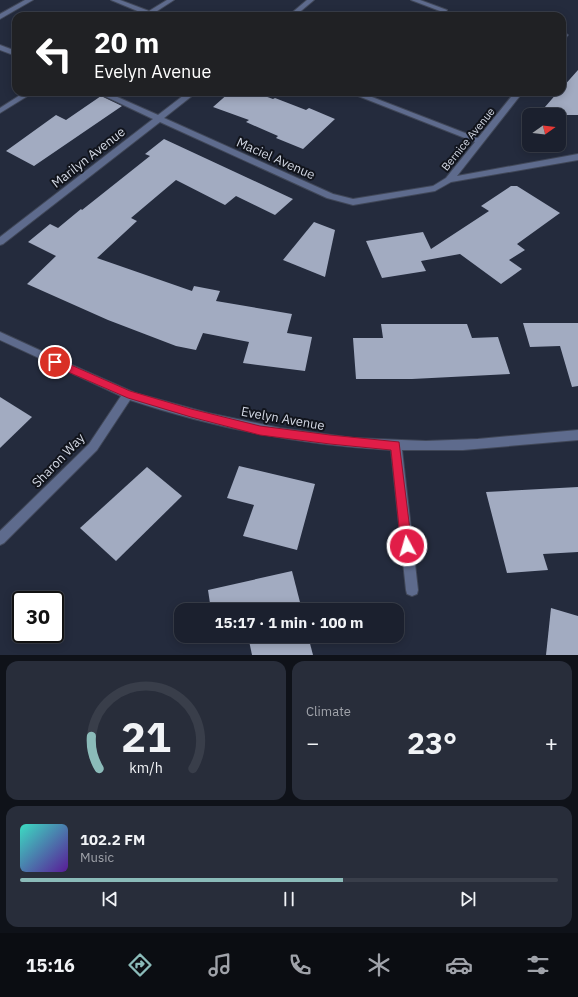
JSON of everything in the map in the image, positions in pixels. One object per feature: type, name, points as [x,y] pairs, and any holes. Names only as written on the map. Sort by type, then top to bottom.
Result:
[{"type":"street","points":[[0,17],[30,0]]},
{"type":"street","points":[[114,0],[144,12]]},
{"type":"street","points":[[156,12],[171,0]]},
{"type":"street","points":[[296,12],[312,0]]},
{"type":"street","points":[[414,0],[444,10],[444,12]]},
{"type":"street","points":[[0,47],[12,52]]},
{"type":"street","points":[[0,111],[24,96]]},
{"type":"street","name":"Maciel Avenue","points":[[109,96],[330,196],[353,202],[435,188],[449,180]]},
{"type":"street","name":"Marilyn Avenue","points":[[0,242],[188,96]]},
{"type":"street","points":[[364,96],[480,141]]},
{"type":"street","name":"Bernice Avenue","points":[[449,180],[516,96]]},
{"type":"street","points":[[449,180],[578,157]]},
{"type":"street","name":"Evelyn Avenue","points":[[0,336],[69,369],[128,394],[191,413],[260,430],[330,440],[396,446],[464,445],[578,435]]},
{"type":"street","name":"Sharon Way","points":[[0,539],[93,447],[128,394]]},
{"type":"street","points":[[396,446],[412,590]]},
{"type":"building","points":[[578,70],[578,115],[566,115],[566,108],[544,108],[555,96],[566,96],[566,84]]},
{"type":"building","points":[[101,96],[122,106],[34,166],[6,151],[56,115],[66,120]]},
{"type":"building","points":[[225,96],[264,96],[273,99],[275,98],[306,110],[309,108],[335,119],[303,149],[276,138],[278,136],[246,122],[249,120],[213,107]]},
{"type":"building","points":[[164,139],[293,199],[275,215],[236,196],[225,205],[176,180],[131,218],[137,221],[97,258],[192,291],[194,286],[220,291],[216,301],[292,314],[287,333],[312,337],[305,371],[243,363],[249,342],[203,333],[196,350],[176,346],[108,320],[27,284],[56,256],[28,242],[50,224],[58,228],[81,209],[82,210],[150,156],[145,154]]},
{"type":"building","points":[[511,186],[517,186],[560,213],[517,244],[525,250],[509,260],[522,269],[501,284],[460,254],[421,261],[426,271],[382,278],[366,241],[423,232],[431,249],[489,211],[481,206]]},
{"type":"building","points":[[314,222],[335,230],[325,277],[283,260]]},
{"type":"building","points":[[523,323],[578,323],[578,386],[572,387],[560,346],[530,347]]},
{"type":"building","points":[[381,324],[467,324],[472,338],[498,337],[510,374],[412,379],[356,379],[353,338],[383,338]]},
{"type":"building","points":[[0,397],[32,417],[0,448]]},
{"type":"building","points":[[239,466],[315,484],[297,550],[243,536],[254,505],[227,498]]},
{"type":"building","points":[[147,467],[182,496],[116,561],[80,528]]},
{"type":"building","points":[[578,487],[578,552],[543,554],[548,570],[507,573],[486,492]]},
{"type":"building","points":[[292,571],[300,603],[210,603],[208,590]]},
{"type":"building","points":[[551,608],[578,616],[578,655],[546,655]]},
{"type":"building","points":[[249,643],[310,643],[313,655],[252,655]]},
{"type":"route","points":[[55,362],[128,394],[191,413],[260,430],[330,440],[396,446],[407,546]]}]
